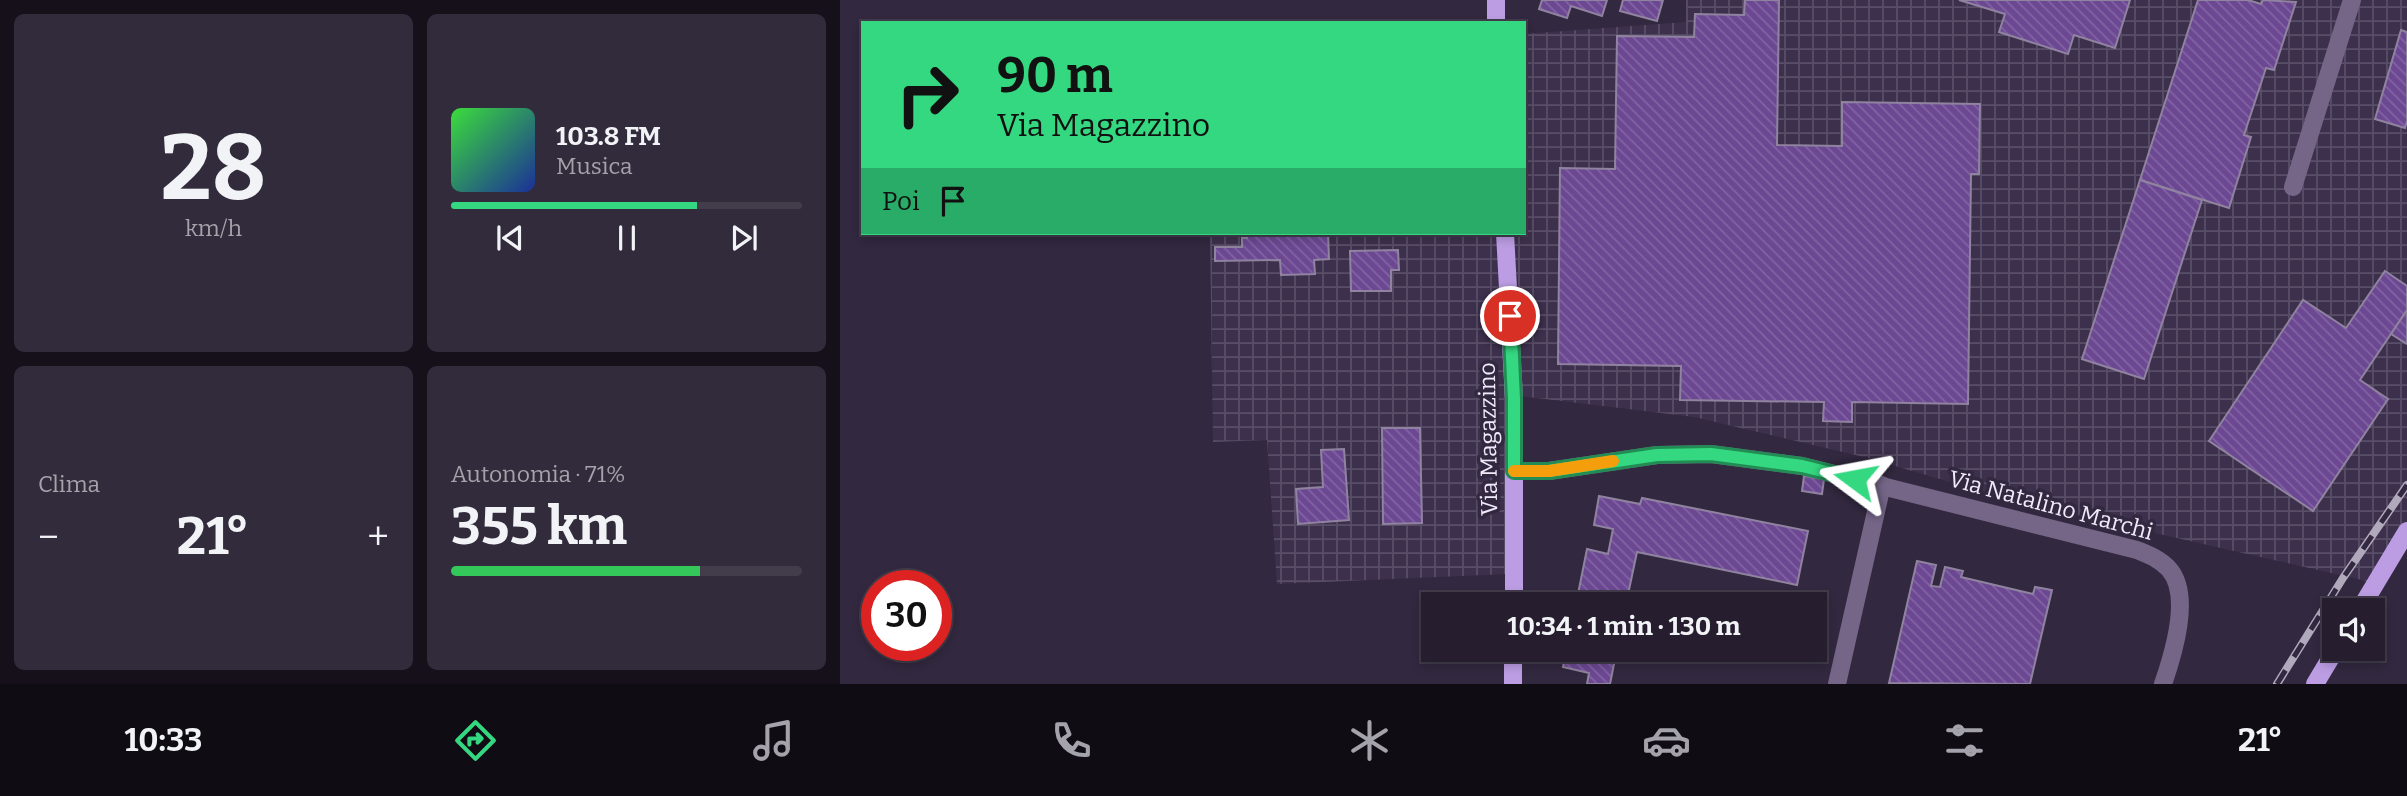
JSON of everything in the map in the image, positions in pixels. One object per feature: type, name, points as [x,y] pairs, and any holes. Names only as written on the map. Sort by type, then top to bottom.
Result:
[{"type":"main road","points":[[1496,0],[1496,21]]},
{"type":"main road","name":"Via Magazzino","points":[[1505,235],[1514,399],[1514,592]]},
{"type":"main road","points":[[2367,598],[2407,531]]},
{"type":"main road","points":[[2315,684],[2329,661]]},
{"type":"main road","points":[[1513,662],[1513,684]]},
{"type":"street","points":[[2293,187],[2352,0]]},
{"type":"street","name":"Via Natalino Marchi","points":[[1514,471],[1549,471],[1657,455],[1711,454],[1802,466],[2137,550],[2158,559],[2170,570],[2178,584],[2178,631],[2163,684]]},
{"type":"street","points":[[1837,684],[1882,485]]},
{"type":"shaded area","points":[[1686,0],[2407,0],[2407,536],[2375,583],[2018,502],[1868,458],[1694,417],[1511,395],[1507,574],[1277,584],[1267,440],[1213,442],[1210,235],[1526,235],[1526,34],[1686,22]]},
{"type":"building","points":[[1542,0],[1607,0],[1602,16],[1571,6],[1567,18],[1539,9]]},
{"type":"building","points":[[1623,0],[1663,0],[1657,21],[1620,11]]},
{"type":"building","points":[[1745,0],[1779,0],[1777,145],[1842,146],[1842,102],[1980,104],[1979,174],[1971,174],[1968,404],[1852,402],[1852,422],[1823,421],[1824,402],[1680,400],[1681,366],[1558,364],[1560,168],[1615,169],[1617,36],[1694,37],[1695,14],[1744,15]]},
{"type":"building","points":[[1959,0],[2130,0],[2115,48],[2074,35],[2068,54],[1999,32],[2005,14]]},
{"type":"building","points":[[2198,0],[2248,0],[2261,4],[2263,0],[2296,2],[2274,70],[2266,68],[2244,135],[2251,137],[2229,208],[2140,180]]},
{"type":"building","points":[[2401,30],[2407,32],[2405,128],[2375,119]]},
{"type":"building","points":[[2140,180],[2202,200],[2144,379],[2082,359]]},
{"type":"building","points":[[1247,235],[1328,235],[1329,259],[1314,260],[1315,274],[1281,275],[1280,260],[1215,261],[1215,247],[1242,247],[1242,238],[1247,238]]},
{"type":"building","points":[[1398,250],[1399,270],[1391,270],[1391,291],[1351,291],[1350,251]]},
{"type":"building","points":[[2385,271],[2407,286],[2407,310],[2360,380],[2388,399],[2313,511],[2209,441],[2303,300],[2346,328]]},
{"type":"building","points":[[2407,310],[2407,344],[2391,334]]},
{"type":"building","points":[[1382,428],[1420,428],[1422,523],[1383,524]]},
{"type":"building","points":[[1344,449],[1349,520],[1298,524],[1296,489],[1323,487],[1321,450]]},
{"type":"building","points":[[1804,476],[1824,479],[1822,494],[1802,491]]},
{"type":"building","points":[[1599,496],[1640,504],[1642,498],[1808,531],[1797,585],[1637,552],[1629,592],[1578,592],[1587,549],[1608,554],[1613,529],[1594,525]]},
{"type":"building","points":[[1917,561],[1936,565],[1931,586],[1940,587],[1945,567],[1963,571],[1961,577],[2033,594],[2035,587],[2052,590],[2030,684],[1889,683]]},
{"type":"building","points":[[1564,662],[1614,662],[1610,684],[1587,684],[1589,673],[1563,667]]},
{"type":"railway","points":[[2277,684],[2343,578],[2407,485]]},
{"type":"slow traffic","points":[[1514,471],[1549,471],[1613,461]]},
{"type":"route","points":[[1510,316],[1514,471],[1549,471],[1657,455],[1711,454],[1802,466],[1855,479]]}]
